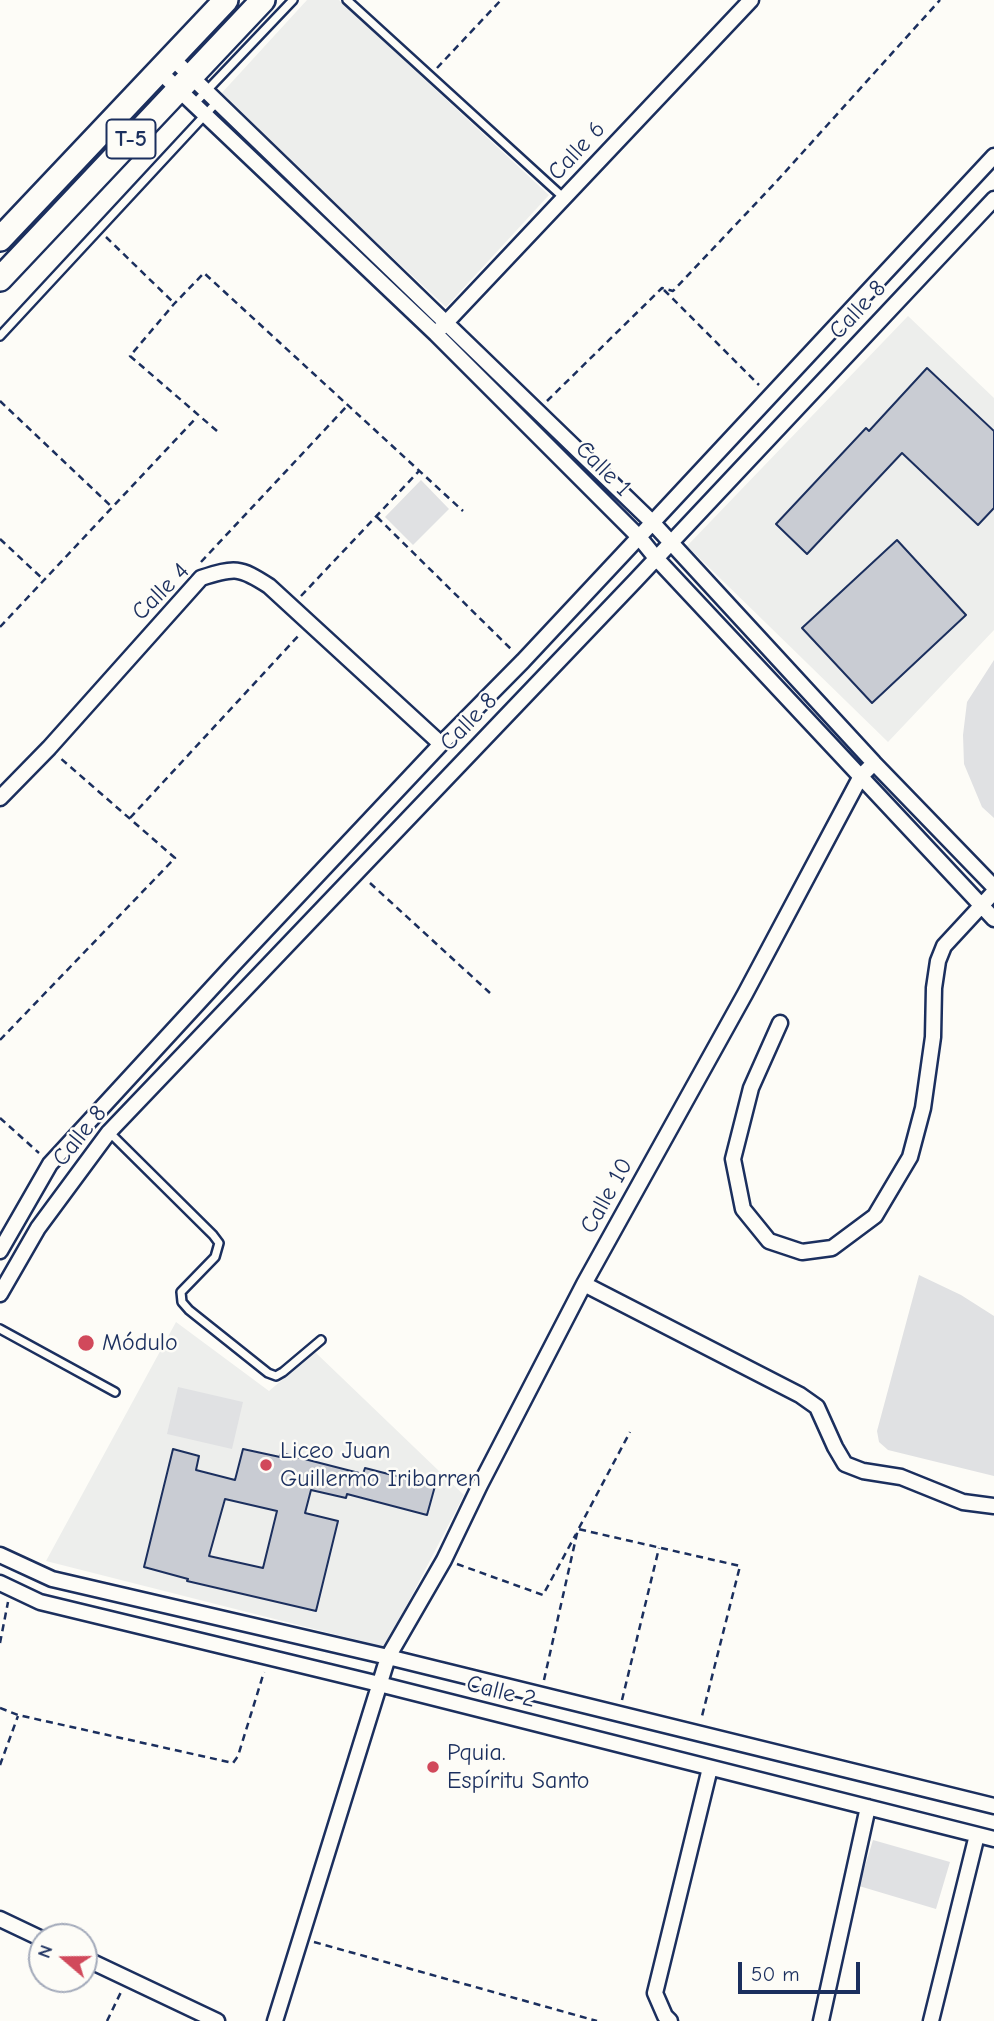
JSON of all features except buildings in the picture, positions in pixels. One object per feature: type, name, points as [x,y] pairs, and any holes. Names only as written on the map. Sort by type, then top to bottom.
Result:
[{"type":"main road","name":"T-5","points":[[0,239],[226,0]]},
{"type":"main road","name":"T-5","points":[[0,279],[192,90],[263,0]]},
{"type":"street","name":"Calle 6","points":[[436,334],[751,0]]},
{"type":"street","name":"Calle 1","points":[[166,64],[192,90],[205,116],[436,334],[639,537],[994,919]]},
{"type":"street","name":"Calle 1","points":[[192,90],[217,102],[652,522],[994,890]]},
{"type":"street","name":"Calle 8","points":[[0,1251],[50,1164],[994,156]]},
{"type":"street","name":"Calle 8","points":[[0,1294],[38,1228],[109,1132],[671,543],[994,199]]},
{"type":"street","name":"Calle 4","points":[[0,798],[49,748],[201,578],[225,570],[247,572],[269,586],[441,744]]},
{"type":"street","name":"Calle 10","points":[[275,2021],[388,1657],[444,1560],[584,1284],[745,994],[861,776],[874,762]]},
{"type":"street","points":[[780,1023],[751,1088],[733,1159],[743,1209],[769,1241],[802,1252],[832,1248],[875,1216],[910,1157],[925,1096],[933,1037],[934,988],[939,961],[944,946],[994,890]]},
{"type":"street","points":[[584,1284],[817,1407],[845,1464],[863,1472],[901,1477],[963,1502],[994,1506]]},
{"type":"street","name":"Calle 2","points":[[0,1555],[52,1578],[388,1657],[994,1806]]},
{"type":"street","name":"Calle 2","points":[[5,1586],[40,1602],[994,1839]]},
{"type":"street","points":[[670,2021],[655,1993],[710,1768]]},
{"type":"street","points":[[821,2021],[868,1807]]},
{"type":"street","points":[[931,2021],[977,1835]]},
{"type":"street","points":[[0,1919],[28,1932]]},
{"type":"street","points":[[98,1965],[217,2021]]},
{"type":"lane","points":[[192,90],[293,0]]},
{"type":"lane","points":[[347,0],[564,198]]},
{"type":"lane","points":[[0,336],[217,102]]},
{"type":"lane","points":[[109,1132],[219,1243],[215,1257],[181,1292],[182,1302],[189,1310],[268,1374],[276,1376],[320,1340]]},
{"type":"lane","points":[[0,1329],[115,1391]]},
{"type":"path","points":[[430,76],[501,0]]},
{"type":"path","points":[[662,288],[673,291],[776,182],[940,0]]},
{"type":"path","points":[[98,230],[174,304]]},
{"type":"path","points":[[216,431],[130,356],[204,273],[463,512]]},
{"type":"path","points":[[662,288],[771,396]]},
{"type":"path","points":[[536,412],[662,288]]},
{"type":"path","points":[[0,401],[112,508]]},
{"type":"path","points":[[200,563],[348,406]]},
{"type":"path","points":[[0,627],[198,416]]},
{"type":"path","points":[[292,607],[419,471]]},
{"type":"path","points":[[377,517],[523,661]]},
{"type":"path","points":[[0,538],[44,580]]},
{"type":"path","points":[[130,818],[309,624]]},
{"type":"path","points":[[0,1040],[175,858],[49,748]]},
{"type":"path","points":[[357,871],[490,993]]},
{"type":"path","points":[[0,1118],[50,1164]]},
{"type":"path","points":[[444,1560],[543,1595],[630,1432]]},
{"type":"path","points":[[578,1529],[740,1566],[698,1733]]},
{"type":"path","points":[[541,1695],[578,1529]]},
{"type":"path","points":[[619,1714],[659,1548]]},
{"type":"path","points":[[0,1643],[5,1586]]},
{"type":"path","points":[[0,1708],[233,1763],[238,1756],[268,1658]]},
{"type":"path","points":[[0,1765],[18,1714]]},
{"type":"path","points":[[301,1938],[597,2021]]},
{"type":"path","points":[[107,2021],[128,1979]]},
{"type":"shaded area","points":[[307,0],[339,0],[549,195],[446,307],[219,96]]},
{"type":"shaded area","points":[[908,316],[994,398],[994,630],[888,742],[687,546]]},
{"type":"shaded area","points":[[421,480],[449,509],[413,545],[385,517]]},
{"type":"shaded area","points":[[994,660],[994,818],[982,807],[964,764],[963,735],[967,702]]},
{"type":"shaded area","points":[[919,1275],[961,1295],[994,1316],[994,1476],[888,1450],[879,1442],[877,1431]]},
{"type":"shaded area","name":"Liceo Juan Guillermo Iribarren","points":[[176,1322],[269,1391],[315,1352],[464,1495],[385,1647],[46,1561]]},
{"type":"shaded area","points":[[178,1387],[243,1402],[232,1449],[167,1434]]},
{"type":"shaded area","points":[[873,1840],[950,1862],[936,1909],[859,1886]]},
{"type":"place","name":"Módulo","points":[[86,1343]]},
{"type":"place","name":"Liceo Juan Guillermo Iribarren","points":[[266,1465]]},
{"type":"place","name":"Pquia. Espíritu Santo","points":[[433,1767]]}]
